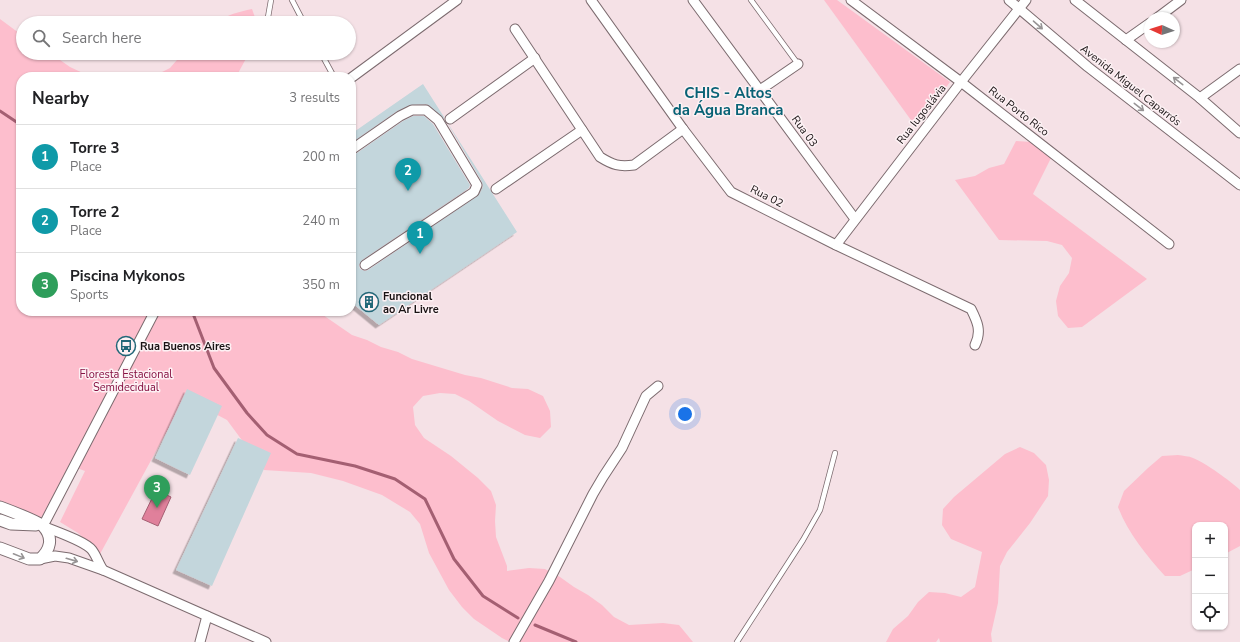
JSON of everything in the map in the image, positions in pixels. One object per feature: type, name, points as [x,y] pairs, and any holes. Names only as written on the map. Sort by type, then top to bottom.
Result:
[{"type":"street","points":[[356,74],[457,0]]},
{"type":"street","name":"Rua 02","points":[[591,0],[683,129],[731,192],[836,245],[971,309],[978,323],[978,338],[975,345]]},
{"type":"street","name":"Rua 03","points":[[693,0],[855,219]]},
{"type":"street","name":"Rua Porto Rico","points":[[852,0],[961,82],[1169,244]]},
{"type":"street","name":"Avenida Miguel Caparrós","points":[[1008,0],[1088,67],[1240,185]]},
{"type":"street","name":"Rua Iugoslávia","points":[[836,245],[1026,0]]},
{"type":"street","points":[[1075,0],[1200,98],[1240,133]]},
{"type":"street","points":[[1165,12],[1181,0]]},
{"type":"street","points":[[1126,40],[1144,27]]},
{"type":"street","points":[[515,29],[600,157],[612,164],[624,166],[634,165],[683,129]]},
{"type":"street","points":[[450,119],[535,58]]},
{"type":"street","points":[[760,90],[798,64]]},
{"type":"street","points":[[1200,98],[1240,68]]},
{"type":"street","points":[[356,147],[400,116],[412,110],[426,110],[438,120],[477,186],[474,192],[365,265]]},
{"type":"street","points":[[496,189],[582,130]]},
{"type":"street","points":[[43,526],[152,316]]},
{"type":"street","points":[[514,642],[549,581],[593,494],[622,448],[646,396],[658,386]]},
{"type":"street","points":[[0,507],[86,544],[92,550],[97,562],[103,570]]},
{"type":"street","points":[[0,520],[17,524],[43,526]]},
{"type":"street","points":[[40,559],[46,554],[50,545],[49,536],[43,526]]},
{"type":"street","points":[[2,550],[29,559],[40,559],[55,556],[69,558],[103,570],[266,642]]},
{"type":"street","points":[[200,642],[207,616]]},
{"type":"lane","points":[[268,16],[271,0]]},
{"type":"lane","points":[[292,0],[300,16]]},
{"type":"lane","points":[[751,0],[798,64]]},
{"type":"lane","points":[[324,60],[331,72]]},
{"type":"lane","points":[[737,642],[804,540],[820,510],[835,453]]},
{"type":"green space","points":[[824,0],[837,0],[950,82],[916,127]]},
{"type":"green space","points":[[252,9],[254,16],[227,16]]},
{"type":"green space","name":"Floresta Estacional Semidecidual","points":[[0,19],[16,31],[16,60],[60,60],[81,72],[16,72],[16,316],[324,316],[352,335],[381,347],[398,352],[412,359],[512,388],[528,389],[543,396],[550,411],[551,427],[540,438],[525,435],[498,421],[469,401],[455,394],[440,393],[423,396],[413,407],[415,425],[424,438],[451,456],[478,478],[491,491],[496,505],[496,537],[507,566],[507,571],[529,568],[545,569],[588,595],[602,605],[614,617],[629,625],[663,623],[679,625],[693,642],[510,642],[474,619],[462,607],[449,590],[429,553],[420,524],[410,512],[382,495],[343,481],[311,473],[264,470],[227,420],[185,398],[100,554],[78,533],[60,522],[85,471],[69,465],[45,512],[39,520],[0,503]]},
{"type":"green space","points":[[177,60],[245,60],[239,72],[162,72],[170,68]]},
{"type":"green space","points":[[1016,141],[1032,142],[1051,158],[1033,194],[1147,279],[1082,327],[1068,328],[1058,316],[1056,301],[1060,286],[1069,273],[1072,258],[1062,245],[1047,241],[999,240],[955,180],[975,176],[989,168],[1004,164]]},
{"type":"green space","points":[[1020,447],[1034,453],[1046,465],[1049,480],[1048,496],[1030,523],[1007,552],[1000,566],[998,603],[991,634],[992,642],[940,642],[939,638],[936,642],[886,642],[893,629],[908,616],[918,602],[929,592],[945,593],[961,597],[975,587],[982,552],[951,539],[942,525],[943,509],[954,497],[1005,454]]},
{"type":"green space","points":[[1178,455],[1191,457],[1198,460],[1225,477],[1240,490],[1240,546],[1228,552],[1228,522],[1192,522],[1192,570],[1180,576],[1165,576],[1138,543],[1122,517],[1118,507],[1124,491],[1162,456]]},
{"type":"shaded area","points":[[156,490],[171,497],[158,526],[142,519]]},
{"type":"building","points":[[423,84],[444,117],[444,119],[429,105],[410,105],[397,111],[356,140],[356,131]]},
{"type":"building","points":[[413,116],[424,116],[433,124],[470,185],[469,188],[362,260],[359,265],[360,269],[365,271],[368,270],[479,195],[483,187],[482,182],[448,124],[517,232],[379,325],[356,306],[356,154],[403,121]]},
{"type":"building","points":[[187,389],[222,406],[190,475],[155,458]]},
{"type":"building","points":[[238,438],[271,453],[212,586],[176,570]]},
{"type":"waterway","points":[[0,111],[16,122]]},
{"type":"waterway","points":[[194,316],[214,368],[247,413],[267,435],[297,454],[355,466],[395,479],[425,499],[454,559],[483,596],[518,618]]},
{"type":"waterway","points":[[535,625],[576,642]]},
{"type":"place","name":"Torre 2","points":[[408,191]]},
{"type":"place","name":"Torre 3","points":[[420,254]]},
{"type":"place","name":"Funcional ao Ar Livre","points":[[369,302]]},
{"type":"place","name":"Rua Buenos Aires","points":[[126,346]]},
{"type":"place","name":"Piscina Mykonos","points":[[157,508]]},
{"type":"district","name":"CHIS - Altos da Água Branca","points":[[728,102]]}]
